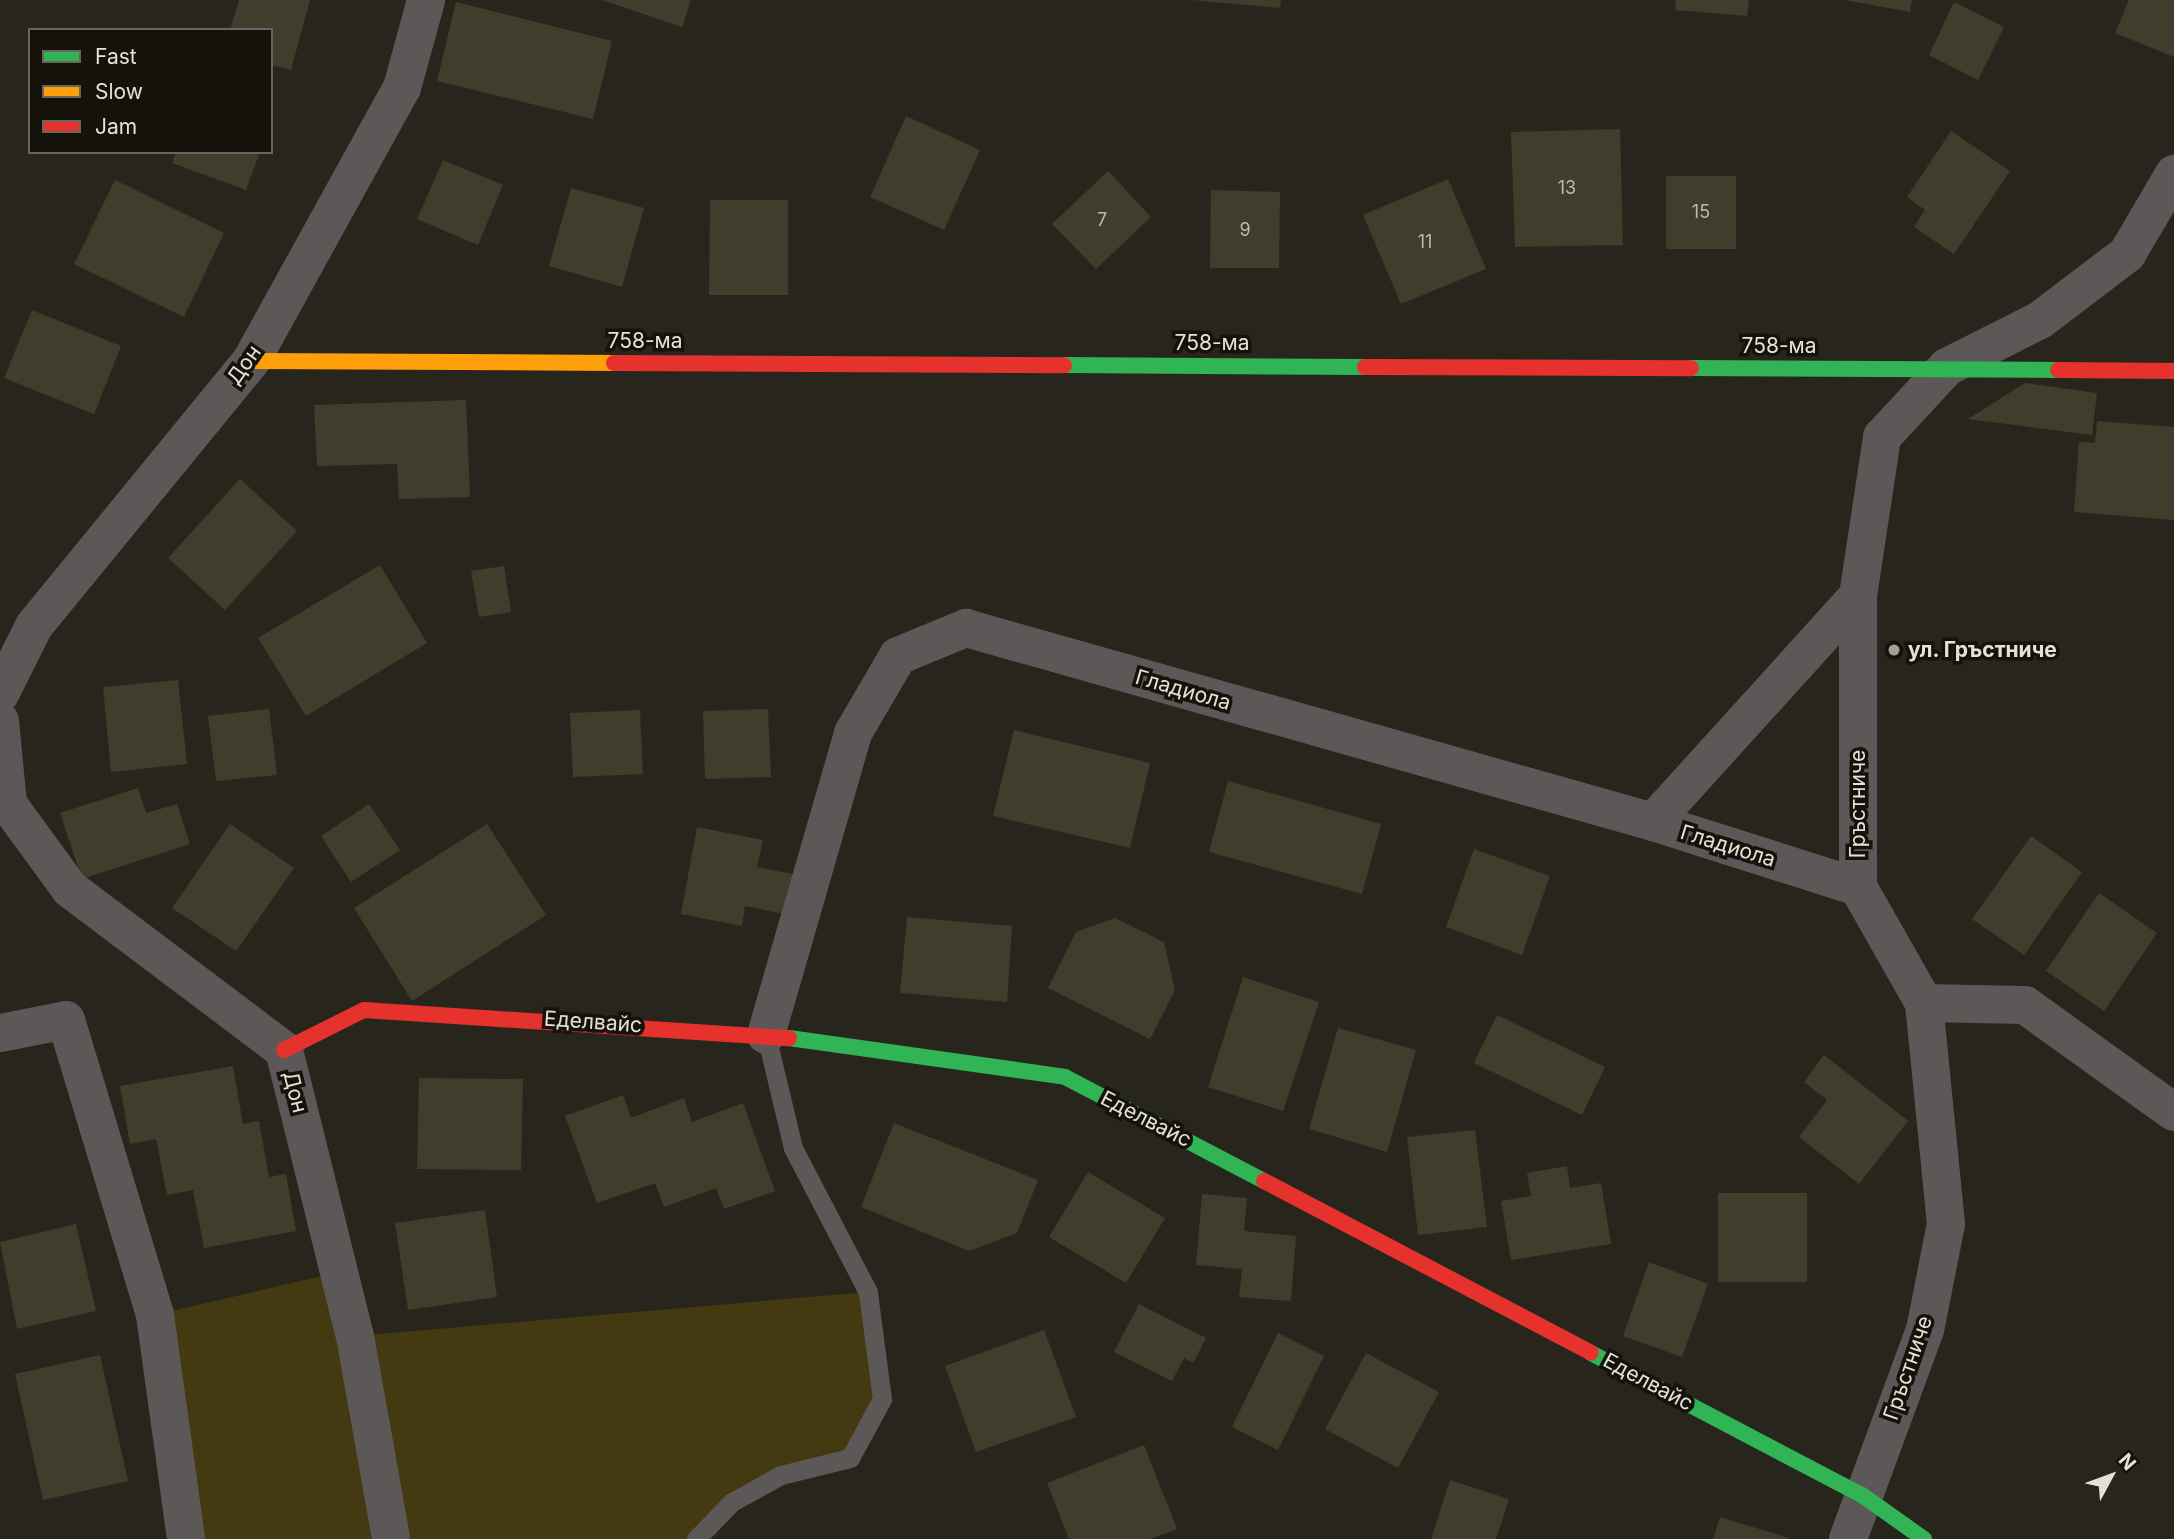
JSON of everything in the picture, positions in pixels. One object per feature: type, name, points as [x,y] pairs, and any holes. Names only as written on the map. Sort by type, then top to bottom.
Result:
[{"type":"street","name":"Дон","points":[[0,694],[34,626],[251,360],[402,88],[426,0]]},
{"type":"street","name":"Гръстниче","points":[[1848,1539],[1925,1330],[1946,1224],[1924,1003],[1858,887],[1858,596],[1882,438],[1947,368],[2040,320],[2127,254],[2174,174]]},
{"type":"street","name":"758-ма","points":[[251,360],[2174,371]]},
{"type":"street","points":[[1653,822],[1858,596]]},
{"type":"street","name":"Гладиола","points":[[766,1035],[853,733],[898,656],[966,628],[1653,822],[1858,887]]},
{"type":"street","name":"Дон","points":[[0,721],[8,804],[70,889],[284,1049],[355,1336],[390,1539]]},
{"type":"street","points":[[1924,1003],[2025,1005],[2174,1112]]},
{"type":"street","name":"Еделвайс","points":[[284,1049],[364,1010],[766,1035],[1065,1077],[1862,1495],[1924,1539]]},
{"type":"street","points":[[0,1033],[66,1020],[155,1315],[186,1539]]},
{"type":"lane","points":[[696,1539],[732,1502],[781,1475],[850,1458],[882,1399],[868,1292],[793,1148],[766,1035]]},
{"type":"shaded area","points":[[339,1272],[355,1336],[868,1292],[882,1399],[850,1458],[781,1475],[696,1539],[186,1539],[155,1315]]},
{"type":"building","points":[[239,0],[310,0],[291,70],[273,66],[273,28],[231,28]]},
{"type":"building","points":[[602,0],[691,0],[682,27]]},
{"type":"building","points":[[1192,0],[1281,0],[1280,8]]},
{"type":"building","points":[[1676,0],[1749,0],[1747,16],[1675,10]]},
{"type":"building","points":[[1845,0],[1912,0],[1910,12]]},
{"type":"building","points":[[2129,0],[2174,0],[2174,57],[2115,33]]},
{"type":"building","points":[[456,2],[612,41],[593,119],[437,81]]},
{"type":"building","points":[[1954,2],[2004,27],[1978,80],[1929,55]]},
{"type":"building","points":[[906,116],[980,150],[944,230],[870,197]]},
{"type":"building","points":[[1620,129],[1623,245],[1515,247],[1511,132]]},
{"type":"building","points":[[1951,131],[2010,171],[1954,254],[1914,227],[1925,210],[1907,197]]},
{"type":"building","points":[[175,154],[259,154],[246,190],[172,163]]},
{"type":"building","points":[[443,160],[503,185],[478,245],[417,219]]},
{"type":"building","points":[[1108,171],[1151,217],[1096,269],[1052,224]]},
{"type":"building","points":[[1666,176],[1736,176],[1736,249],[1666,249]]},
{"type":"building","points":[[1448,179],[1486,269],[1401,304],[1363,215]]},
{"type":"building","points":[[115,180],[224,233],[184,317],[74,264]]},
{"type":"building","points":[[571,188],[644,208],[622,287],[549,266]]},
{"type":"building","points":[[1211,190],[1280,192],[1279,268],[1210,268]]},
{"type":"building","points":[[710,200],[788,200],[788,295],[709,295]]},
{"type":"building","points":[[32,310],[121,346],[94,414],[4,378]]},
{"type":"building","points":[[2025,383],[2097,393],[2092,435],[1968,419]]},
{"type":"building","points":[[466,400],[470,497],[399,499],[397,464],[317,466],[314,405]]},
{"type":"building","points":[[2097,421],[2174,427],[2174,520],[2074,512],[2079,442],[2095,443]]},
{"type":"building","points":[[240,479],[297,531],[225,610],[168,558]]},
{"type":"building","points":[[380,565],[427,643],[306,716],[258,638]]},
{"type":"building","points":[[504,566],[511,612],[479,617],[471,571]]},
{"type":"building","points":[[178,680],[187,764],[111,772],[103,687]]},
{"type":"building","points":[[269,709],[277,775],[216,781],[208,716]]},
{"type":"building","points":[[768,709],[771,777],[705,779],[703,711]]},
{"type":"building","points":[[640,710],[643,774],[573,777],[570,713]]},
{"type":"building","points":[[1014,730],[1150,763],[1130,848],[993,816]]},
{"type":"building","points":[[1228,781],[1381,824],[1362,894],[1209,852]]},
{"type":"building","points":[[138,788],[146,813],[177,804],[190,844],[82,879],[60,813]]},
{"type":"building","points":[[369,804],[400,850],[351,882],[321,836]]},
{"type":"building","points":[[230,824],[294,868],[236,951],[172,908]]},
{"type":"building","points":[[487,824],[546,915],[412,1001],[354,908]]},
{"type":"building","points":[[697,827],[763,840],[757,867],[803,876],[795,916],[745,906],[742,926],[681,914]]},
{"type":"building","points":[[2031,836],[2082,872],[2024,955],[1972,919]]},
{"type":"building","points":[[1474,849],[1550,876],[1522,955],[1446,927]]},
{"type":"building","points":[[2099,893],[2157,933],[2104,1011],[2046,971]]},
{"type":"building","points":[[907,917],[1012,926],[1007,1002],[900,993]]},
{"type":"building","points":[[1115,918],[1164,942],[1175,990],[1150,1039],[1048,988],[1076,932]]},
{"type":"building","points":[[1243,977],[1319,1002],[1283,1111],[1208,1087]]},
{"type":"building","points":[[1497,1015],[1605,1067],[1582,1115],[1474,1063]]},
{"type":"building","points":[[1338,1028],[1416,1050],[1387,1152],[1309,1129]]},
{"type":"building","points":[[1824,1055],[1908,1121],[1859,1184],[1799,1137],[1827,1100],[1804,1082]]},
{"type":"building","points":[[233,1066],[243,1124],[259,1121],[269,1177],[286,1174],[296,1231],[204,1248],[193,1190],[167,1195],[156,1139],[130,1144],[120,1086]]},
{"type":"building","points":[[419,1078],[523,1079],[521,1170],[417,1169]]},
{"type":"building","points":[[623,1095],[631,1118],[684,1098],[692,1122],[743,1103],[775,1191],[724,1209],[716,1188],[664,1207],[655,1183],[597,1203],[565,1116]]},
{"type":"building","points":[[894,1123],[1038,1180],[1017,1233],[969,1251],[861,1207]]},
{"type":"building","points":[[1475,1130],[1487,1227],[1418,1235],[1407,1137]]},
{"type":"building","points":[[1567,1166],[1570,1188],[1601,1183],[1611,1244],[1511,1260],[1501,1201],[1531,1196],[1527,1173]]},
{"type":"building","points":[[1088,1172],[1165,1218],[1126,1283],[1049,1237]]},
{"type":"building","points":[[1718,1193],[1807,1193],[1807,1282],[1718,1282]]},
{"type":"building","points":[[1202,1194],[1247,1198],[1244,1231],[1296,1236],[1291,1301],[1239,1297],[1242,1269],[1196,1265]]},
{"type":"building","points":[[485,1210],[497,1297],[408,1310],[395,1223]]},
{"type":"building","points":[[76,1224],[96,1311],[17,1329],[0,1242]]},
{"type":"building","points":[[1649,1262],[1708,1284],[1682,1357],[1623,1336]]},
{"type":"building","points":[[1139,1304],[1206,1338],[1193,1363],[1184,1358],[1172,1381],[1114,1352]]},
{"type":"building","points":[[1044,1330],[1076,1417],[976,1452],[945,1366]]},
{"type":"building","points":[[1278,1333],[1324,1356],[1278,1450],[1232,1427]]},
{"type":"building","points":[[1366,1353],[1439,1392],[1398,1468],[1325,1429]]},
{"type":"building","points":[[100,1355],[128,1481],[43,1500],[15,1374]]},
{"type":"building","points":[[1144,1445],[1177,1529],[1151,1539],[1069,1539],[1047,1483]]},
{"type":"building","points":[[1450,1480],[1509,1499],[1496,1539],[1431,1539]]},
{"type":"building","points":[[1720,1517],[1789,1538],[1789,1539],[1713,1539]]},
{"type":"traffic: fast","points":[[1064,365],[1365,367]]},
{"type":"traffic: fast","points":[[1691,368],[2058,370]]},
{"type":"traffic: fast","points":[[789,1038],[1065,1077],[1264,1181]]},
{"type":"traffic: fast","points":[[1591,1353],[1862,1495],[1924,1539]]},
{"type":"traffic: slow","points":[[251,361],[614,363]]},
{"type":"traffic: jam","points":[[614,363],[1064,365]]},
{"type":"traffic: jam","points":[[1365,367],[1691,368]]},
{"type":"traffic: jam","points":[[2058,370],[2174,371]]},
{"type":"traffic: jam","points":[[284,1050],[364,1010],[789,1038]]},
{"type":"traffic: jam","points":[[1264,1181],[1591,1353]]},
{"type":"place","name":"ул. Гръстниче","points":[[1894,650]]}]
